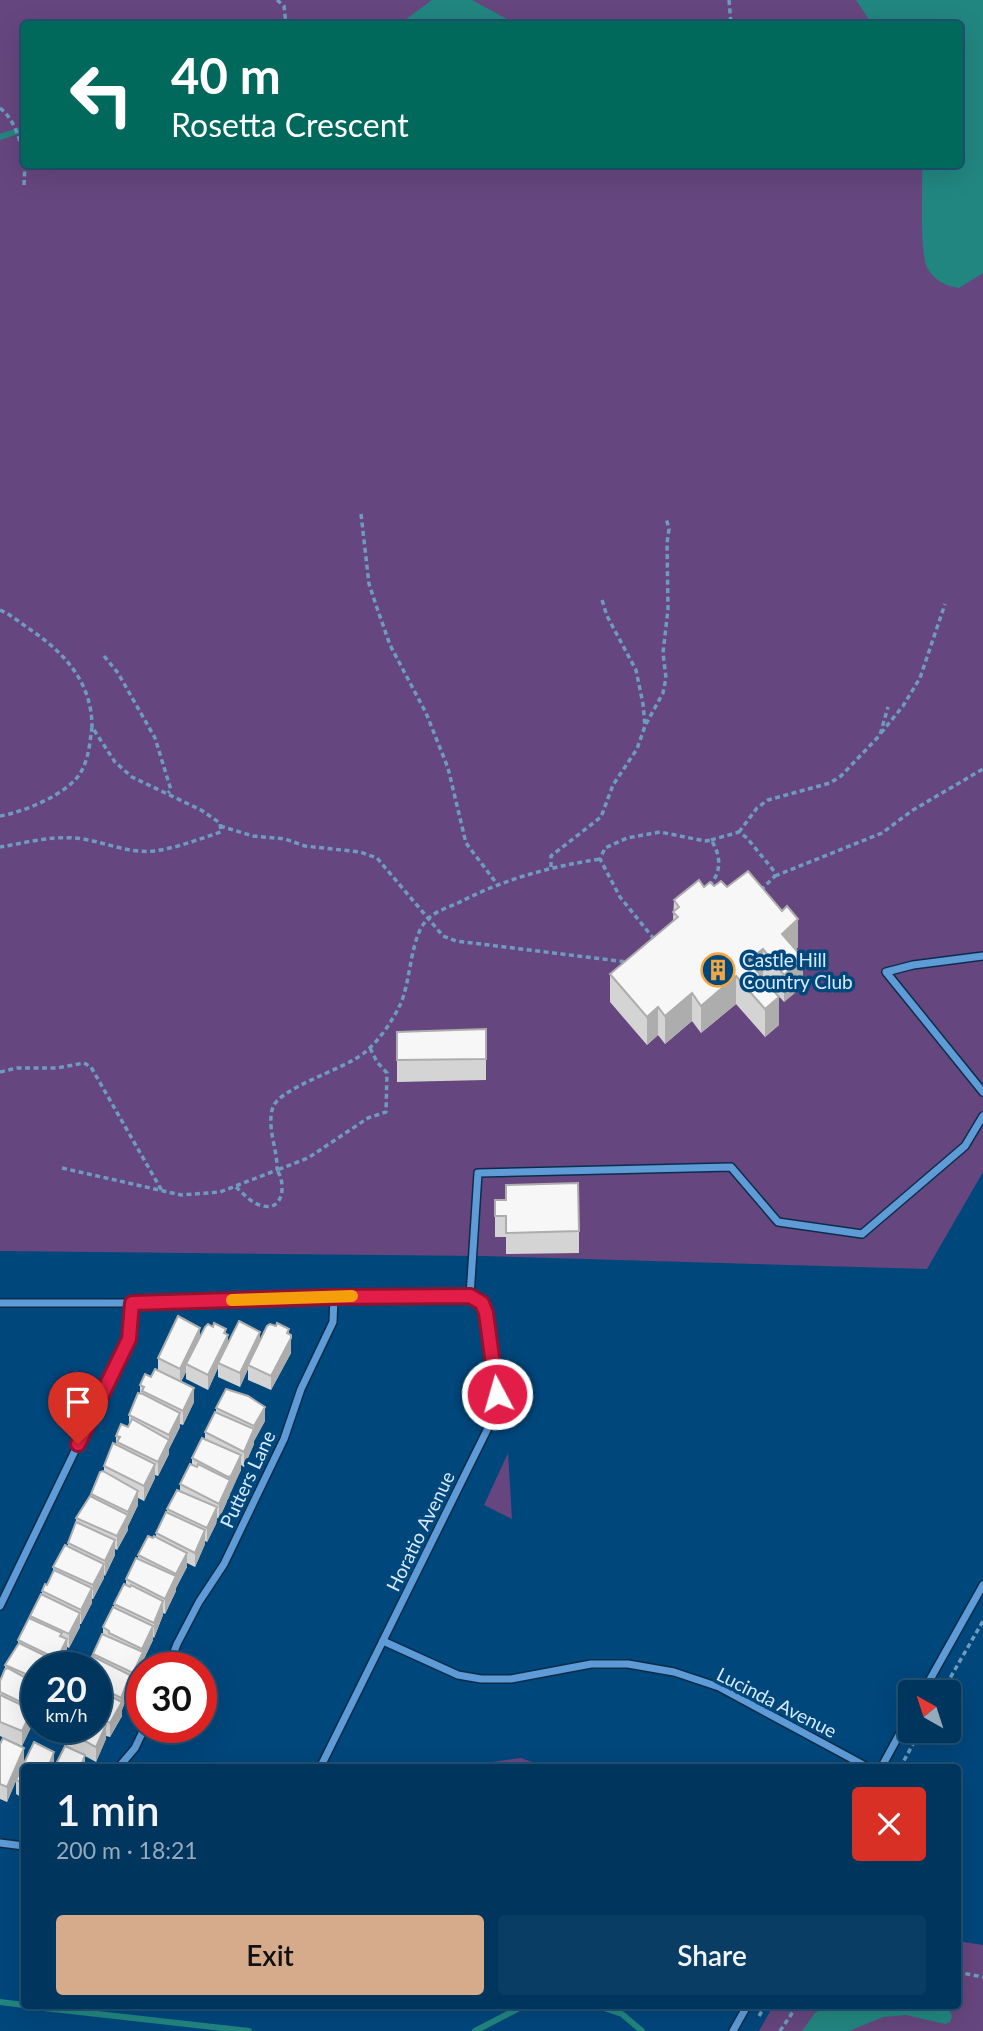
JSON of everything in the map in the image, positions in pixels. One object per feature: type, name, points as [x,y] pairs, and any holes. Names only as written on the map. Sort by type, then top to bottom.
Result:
[{"type":"street","points":[[983,956],[913,965],[886,972],[983,1092]]},
{"type":"street","points":[[0,1303],[473,1297],[478,1173],[731,1167],[778,1222],[862,1234],[965,1146],[983,1116]]},
{"type":"street","name":"Putters Lane","points":[[174,1652],[196,1608],[224,1564],[284,1439],[301,1390],[333,1322],[334,1297]]},
{"type":"street","name":"Horatio Avenue","points":[[322,1764],[486,1433],[495,1409],[496,1377],[486,1313],[482,1303],[473,1297]]},
{"type":"street","points":[[0,1606],[4,1589],[129,1339],[132,1303]]},
{"type":"street","points":[[930,1680],[983,1585]]},
{"type":"street","name":"Lucinda Avenue","points":[[383,1641],[458,1675],[481,1679],[511,1679],[591,1664],[628,1664],[674,1672],[719,1687],[862,1764]]},
{"type":"street","points":[[883,1764],[898,1737]]},
{"type":"street","points":[[121,1764],[137,1743]]},
{"type":"street","points":[[0,1843],[21,1846]]},
{"type":"street","points":[[733,2031],[745,2009]]},
{"type":"path","points":[[277,0],[284,6],[286,21]]},
{"type":"path","points":[[729,0],[730,21]]},
{"type":"path","points":[[0,108],[11,121],[21,143]]},
{"type":"path","points":[[24,185],[25,168]]},
{"type":"path","points":[[361,514],[369,584],[386,632],[426,713],[448,768],[466,843],[497,884]]},
{"type":"path","points":[[551,867],[551,856],[601,817],[613,785],[637,749],[645,726],[663,692],[666,678],[663,653],[668,609],[669,529],[666,518]]},
{"type":"path","points":[[602,600],[607,616],[636,670],[645,726]]},
{"type":"path","points":[[600,859],[605,848],[627,838],[660,832],[705,841],[740,832],[757,808],[768,800],[830,783],[841,776],[903,706],[920,678],[946,604]]},
{"type":"path","points":[[0,610],[43,638],[65,658],[87,691],[92,726],[82,772],[67,787],[15,813],[0,816]]},
{"type":"path","points":[[104,656],[118,673],[155,738],[171,790],[168,793]]},
{"type":"path","points":[[880,735],[888,707]]},
{"type":"path","points":[[0,847],[71,837],[99,841],[128,850],[152,851],[186,844],[221,832],[220,823],[201,810],[132,777],[115,762],[92,726]]},
{"type":"path","points":[[758,893],[775,876],[882,833],[913,810],[983,769]]},
{"type":"path","points":[[220,827],[253,836],[285,839],[305,846],[360,852],[377,858],[443,936],[456,941],[635,963]]},
{"type":"path","points":[[740,832],[774,871],[775,876]]},
{"type":"path","points":[[704,892],[715,879],[720,861],[711,840]]},
{"type":"path","points":[[236,1187],[253,1202],[264,1207],[274,1205],[280,1198],[284,1186],[277,1170],[272,1137],[272,1115],[278,1099],[286,1092],[339,1069],[370,1047],[400,1006],[415,943],[428,918],[497,884],[551,867],[600,859]]},
{"type":"path","points":[[600,859],[620,897],[659,945]]},
{"type":"path","points":[[62,1168],[181,1195],[220,1192],[236,1187],[308,1158],[368,1118],[386,1111],[387,1073],[377,1062],[370,1047]]},
{"type":"path","points":[[0,1072],[84,1063],[91,1067],[162,1191]]},
{"type":"path","points":[[949,1680],[983,1621]]},
{"type":"path","points":[[902,1764],[914,1743]]},
{"type":"path","points":[[961,1973],[983,1977]]},
{"type":"path","points":[[780,2031],[795,2009]]},
{"type":"shaded area","name":"Castle Hill Country Club","points":[[0,0],[983,0],[983,1172],[927,1269],[480,1256],[0,1251]]},
{"type":"shaded area","points":[[432,0],[472,0],[510,21],[405,21]]},
{"type":"shaded area","points":[[856,0],[983,0],[983,273],[959,288],[934,277],[925,262],[922,236],[922,168],[963,168],[963,21],[870,21]]},
{"type":"shaded area","points":[[508,1453],[512,1519],[484,1505]]},
{"type":"shaded area","points":[[521,1758],[532,1762],[497,1764],[492,1762]]},
{"type":"shaded area","points":[[961,1942],[983,1945],[983,2031],[759,2031],[771,2009],[961,2009]]},
{"type":"shaded area","points":[[822,2009],[948,2009],[952,2016],[950,2022],[945,2024],[906,2015],[883,2017],[849,2031],[802,2031],[815,2013]]},
{"type":"building","name":"Castle Hill Country Club","points":[[748,871],[782,911],[787,906],[798,919],[782,934],[803,958],[784,975],[763,949],[748,961],[779,997],[765,1009],[736,976],[701,1006],[692,993],[665,1016],[658,1007],[647,1017],[610,974],[678,917],[673,912],[679,907],[674,900],[699,880],[704,887],[710,882],[714,886],[721,881],[727,887]]},
{"type":"building","points":[[486,1029],[486,1059],[397,1060],[397,1032]]},
{"type":"building","points":[[578,1183],[579,1231],[506,1233],[506,1216],[495,1216],[495,1200],[506,1200],[506,1185]]},
{"type":"building","points":[[178,1316],[200,1328],[180,1369],[158,1358]]},
{"type":"building","points":[[239,1321],[260,1332],[240,1373],[218,1363]]},
{"type":"building","points":[[214,1323],[226,1329],[224,1333],[228,1335],[208,1375],[186,1364],[205,1327],[208,1324],[213,1327]]},
{"type":"building","points":[[277,1323],[289,1329],[287,1333],[291,1338],[271,1376],[248,1365],[267,1326],[276,1326]]},
{"type":"building","points":[[155,1369],[194,1388],[183,1411],[142,1391],[144,1387],[140,1385],[145,1374],[151,1377]]},
{"type":"building","points":[[226,1389],[248,1396],[265,1407],[254,1426],[216,1408]]},
{"type":"building","points":[[138,1393],[180,1413],[169,1435],[129,1415]]},
{"type":"building","points":[[215,1412],[254,1429],[244,1452],[205,1432]]},
{"type":"building","points":[[132,1419],[169,1440],[158,1462],[117,1442],[120,1437],[116,1436],[121,1424],[128,1427]]},
{"type":"building","points":[[202,1438],[241,1455],[231,1476],[228,1477],[192,1458]]},
{"type":"building","points":[[113,1443],[155,1464],[144,1486],[104,1466]]},
{"type":"building","points":[[190,1464],[197,1467],[198,1464],[230,1480],[219,1504],[180,1484]]},
{"type":"building","points":[[103,1471],[138,1491],[128,1512],[91,1494],[100,1472]]},
{"type":"building","points":[[177,1490],[217,1507],[207,1528],[167,1509]]},
{"type":"building","points":[[90,1496],[128,1515],[117,1536],[76,1518]]},
{"type":"building","points":[[166,1512],[205,1530],[195,1553],[156,1533]]},
{"type":"building","points":[[76,1522],[115,1540],[105,1561],[68,1543]]},
{"type":"building","points":[[148,1536],[154,1536],[187,1553],[176,1574],[138,1555]]},
{"type":"building","points":[[65,1545],[104,1564],[93,1585],[53,1567]]},
{"type":"building","points":[[136,1558],[176,1576],[165,1599],[126,1579]]},
{"type":"building","points":[[54,1570],[92,1588],[81,1610],[42,1591]]},
{"type":"building","points":[[124,1584],[163,1601],[154,1623],[114,1604]]},
{"type":"building","points":[[41,1594],[80,1613],[69,1634],[30,1616]]},
{"type":"building","points":[[113,1607],[153,1626],[142,1649],[109,1633],[103,1627]]},
{"type":"building","points":[[29,1618],[62,1633],[60,1636],[67,1639],[60,1652],[43,1652],[18,1640]]},
{"type":"building","points":[[102,1634],[143,1652],[126,1652],[126,1670],[112,1663],[112,1652],[94,1652]]},
{"type":"building","points":[[19,1643],[38,1652],[21,1652],[21,1672],[5,1665]]},
{"type":"building","points":[[112,1666],[126,1673],[126,1685],[121,1698],[112,1693]]},
{"type":"building","points":[[5,1669],[21,1675],[21,1702],[0,1692],[0,1681]]},
{"type":"building","points":[[0,1695],[21,1705],[21,1731],[0,1722]]},
{"type":"building","points":[[112,1697],[122,1702],[112,1720]]},
{"type":"building","points":[[3,1738],[24,1748],[7,1787],[0,1784],[0,1744]]},
{"type":"building","points":[[34,1743],[54,1752],[50,1764],[24,1764]]},
{"type":"building","points":[[65,1746],[85,1755],[82,1764],[56,1764]]},
{"type":"building","points":[[21,1769],[21,1782],[16,1780]]},
{"type":"waterway","points":[[0,137],[21,130]]},
{"type":"waterway","points":[[0,2002],[21,2005]]},
{"type":"waterway","points":[[53,2009],[249,2031]]},
{"type":"waterway","points":[[475,2031],[517,2009]]},
{"type":"waterway","points":[[607,2009],[622,2014],[642,2031]]},
{"type":"slow traffic","points":[[232,1300],[352,1296]]},
{"type":"place","name":"Castle Hill Country Club","points":[[718,970]]},
{"type":"route","points":[[78,1444],[129,1339],[132,1303],[470,1296],[482,1303],[486,1313],[497,1394]]}]
